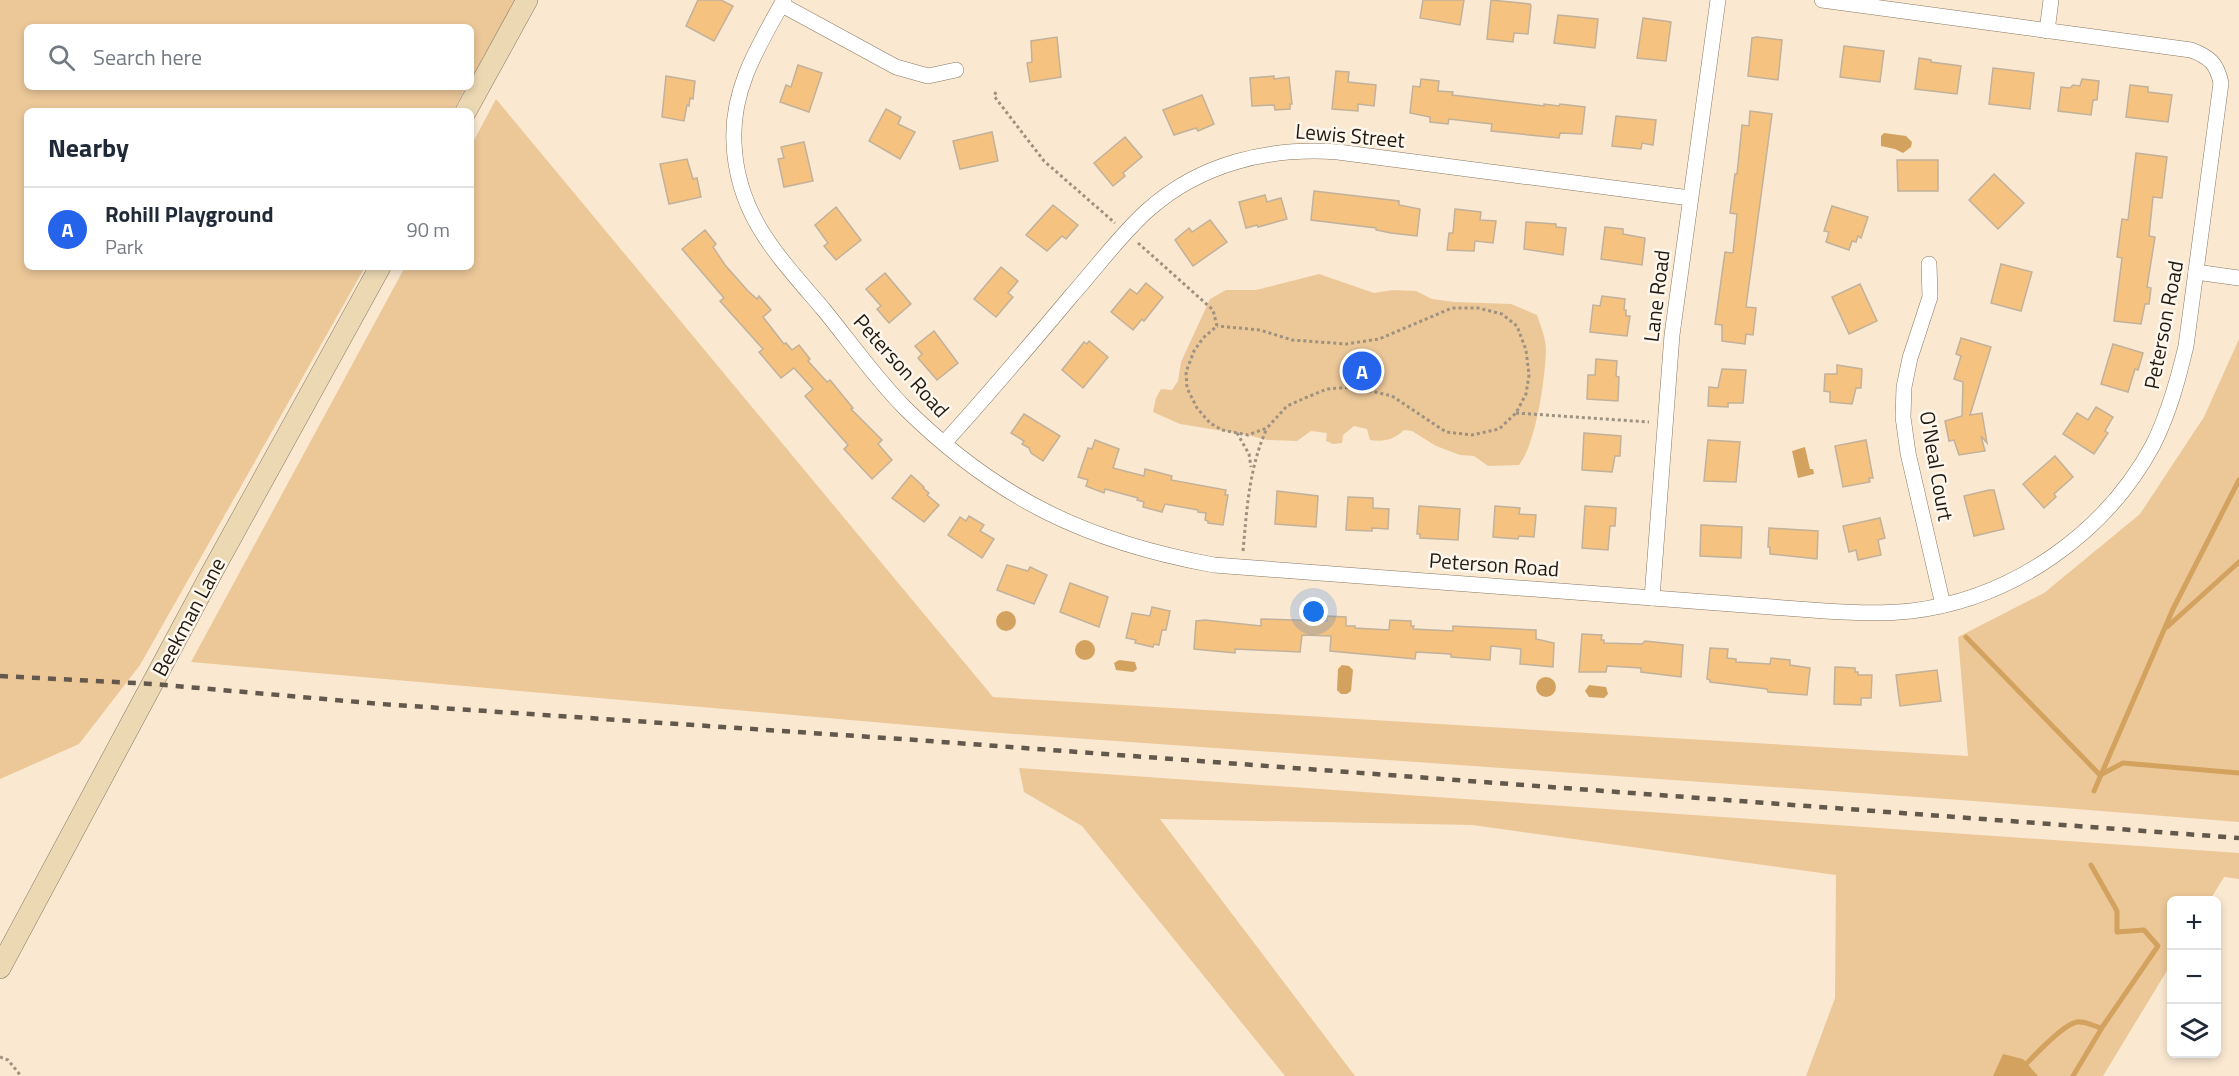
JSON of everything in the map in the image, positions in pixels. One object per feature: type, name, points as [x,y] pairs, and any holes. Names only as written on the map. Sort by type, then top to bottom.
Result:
[{"type":"street","points":[[468,108],[527,0]]},
{"type":"street","name":"Lane Road","points":[[1652,598],[1672,335],[1718,0]]},
{"type":"street","points":[[1822,0],[2047,31],[2051,0]]},
{"type":"street","points":[[783,2],[896,67],[928,76],[956,70]]},
{"type":"street","name":"Peterson Road","points":[[783,2],[742,80],[735,109],[735,153],[738,177],[746,203],[759,230],[778,256],[904,406],[944,443],[1002,488],[1036,508],[1079,528],[1129,546],[1171,557],[1241,568],[1871,614],[1912,611],[1966,599],[2005,584],[2034,569],[2061,551],[2086,531],[2111,506],[2134,476],[2153,445],[2178,383],[2186,346],[2221,83],[2218,70],[2206,55],[2191,50],[2047,31]]},
{"type":"street","name":"Lewis Street","points":[[944,443],[1147,210],[1193,178],[1245,158],[1275,152],[1308,150],[1338,152],[1690,198]]},
{"type":"street","name":"O'Neal Court","points":[[1929,264],[1930,297],[1910,358],[1904,387],[1903,417],[1908,453],[1943,605]]},
{"type":"street","name":"Beekman Lane","points":[[0,968],[211,574],[378,270]]},
{"type":"street","points":[[2196,272],[2239,278]]},
{"type":"path","points":[[996,92],[994,96],[1044,161],[1116,223]]},
{"type":"path","points":[[1138,243],[1213,310],[1217,326]]},
{"type":"path","points":[[1243,551],[1252,469],[1257,449],[1267,428],[1287,406],[1327,389],[1354,387],[1392,396],[1446,432],[1472,435],[1499,429],[1516,413],[1526,394],[1529,375],[1526,350],[1516,326],[1502,314],[1478,308],[1452,308],[1379,339],[1346,344],[1292,340],[1260,330],[1217,326],[1203,338],[1194,351],[1185,372],[1186,388],[1197,408],[1210,423],[1222,430],[1248,435],[1267,428]]},
{"type":"path","points":[[1516,413],[1649,422]]},
{"type":"path","points":[[1237,433],[1249,454],[1252,469]]},
{"type":"path","points":[[0,1057],[8,1060],[21,1076]]},
{"type":"shaded area","points":[[0,0],[515,0],[474,74],[474,24],[24,24],[24,90],[464,90],[455,108],[24,108],[24,270],[363,270],[140,665],[79,744],[0,779]]},
{"type":"shaded area","points":[[496,99],[993,697],[1968,756],[1958,637],[2044,593],[2140,514],[2204,417],[2239,339],[2239,822],[1974,801],[987,732],[191,662],[403,270],[474,270],[474,140]]},
{"type":"shaded area","points":[[1884,133],[1906,136],[1912,142],[1911,147],[1903,153],[1881,146],[1881,136]]},
{"type":"shaded area","points":[[1319,274],[1374,293],[1393,290],[1416,291],[1432,299],[1511,304],[1537,315],[1546,346],[1544,378],[1535,427],[1519,465],[1488,466],[1474,456],[1460,455],[1436,446],[1412,431],[1404,430],[1392,438],[1375,441],[1370,440],[1367,429],[1354,426],[1343,435],[1342,443],[1333,444],[1326,441],[1327,433],[1311,431],[1297,441],[1267,440],[1180,424],[1153,412],[1161,389],[1172,390],[1178,381],[1181,362],[1210,299],[1226,290],[1256,290]]},
{"type":"shaded area","points":[[1805,447],[1810,469],[1813,469],[1814,474],[1798,478],[1792,451]]},
{"type":"shaded area","points":[[1006,611],[1013,614],[1016,621],[1013,628],[1006,631],[999,628],[996,621],[999,614]]},
{"type":"shaded area","points":[[1085,640],[1092,643],[1095,650],[1092,657],[1085,660],[1078,657],[1075,650],[1078,643]]},
{"type":"shaded area","points":[[1119,660],[1135,662],[1137,669],[1133,672],[1116,670],[1114,663]]},
{"type":"shaded area","points":[[1342,665],[1349,666],[1353,670],[1351,691],[1347,694],[1341,694],[1337,690],[1338,669]]},
{"type":"shaded area","points":[[1546,677],[1553,680],[1556,687],[1553,694],[1546,697],[1539,694],[1536,687],[1539,680]]},
{"type":"shaded area","points":[[1589,685],[1606,687],[1608,694],[1604,698],[1589,697],[1585,691]]},
{"type":"shaded area","points":[[1019,768],[2239,853],[2239,879],[2224,877],[2212,896],[2167,896],[2167,971],[2103,1076],[1806,1076],[1835,998],[1836,875],[1472,825],[1160,819],[1355,1076],[1285,1076],[1082,826],[1024,792]]},
{"type":"shaded area","points":[[2003,1054],[2023,1059],[2038,1076],[1993,1076]]},
{"type":"building","points":[[698,0],[721,0],[733,6],[714,41],[686,26]]},
{"type":"building","points":[[1423,0],[1464,0],[1460,25],[1420,18]]},
{"type":"building","points":[[1491,0],[1530,4],[1528,34],[1514,33],[1513,42],[1487,39]]},
{"type":"building","points":[[1558,15],[1598,19],[1595,48],[1554,43]]},
{"type":"building","points":[[1643,18],[1671,22],[1666,61],[1637,58]]},
{"type":"building","points":[[1057,37],[1061,77],[1030,82],[1027,63],[1032,62],[1031,41]]},
{"type":"building","points":[[1752,38],[1782,40],[1778,80],[1748,76]]},
{"type":"building","points":[[1844,46],[1884,51],[1880,82],[1840,77]]},
{"type":"building","points":[[1919,58],[1961,66],[1957,94],[1915,89]]},
{"type":"building","points":[[798,65],[822,73],[809,112],[780,102],[786,85],[791,87]]},
{"type":"building","points":[[1993,68],[2034,73],[2030,109],[1989,104]]},
{"type":"building","points":[[1336,71],[1349,72],[1348,82],[1376,85],[1374,106],[1358,104],[1358,111],[1332,109]]},
{"type":"building","points":[[666,76],[695,81],[693,99],[690,98],[689,106],[687,105],[684,121],[662,117]]},
{"type":"building","points":[[1274,76],[1274,79],[1289,77],[1292,104],[1290,104],[1290,109],[1275,110],[1274,105],[1252,106],[1250,78]]},
{"type":"building","points":[[1421,79],[1439,81],[1438,91],[1453,92],[1452,95],[1544,106],[1544,104],[1559,106],[1560,104],[1585,107],[1582,134],[1560,133],[1559,138],[1491,131],[1492,124],[1449,119],[1448,124],[1430,122],[1430,117],[1410,113],[1413,86],[1420,87]]},
{"type":"building","points":[[2082,79],[2099,81],[2097,100],[2093,100],[2091,115],[2058,111],[2061,87],[2080,86]]},
{"type":"building","points":[[2130,85],[2148,87],[2148,92],[2172,95],[2168,122],[2126,117]]},
{"type":"building","points":[[1202,95],[1214,124],[1198,131],[1196,128],[1174,135],[1163,110]]},
{"type":"building","points":[[886,109],[901,117],[898,124],[915,132],[900,159],[869,141]]},
{"type":"building","points":[[1750,111],[1772,114],[1746,307],[1756,308],[1753,335],[1746,334],[1745,344],[1722,341],[1722,325],[1715,324],[1725,252],[1733,253],[1737,214],[1730,213],[1742,125],[1749,126]]},
{"type":"building","points":[[1616,116],[1656,120],[1653,145],[1642,143],[1641,149],[1612,146]]},
{"type":"building","points":[[992,132],[998,161],[960,169],[953,141]]},
{"type":"building","points":[[1125,137],[1142,157],[1123,173],[1125,176],[1113,186],[1094,163]]},
{"type":"building","points":[[804,142],[813,181],[784,187],[778,159],[784,158],[781,147]]},
{"type":"building","points":[[2136,153],[2167,157],[2162,198],[2153,197],[2149,236],[2155,237],[2147,287],[2151,288],[2149,304],[2145,304],[2141,324],[2114,321],[2122,258],[2117,257],[2122,219],[2128,220]]},
{"type":"building","points":[[687,159],[693,179],[697,178],[701,197],[669,204],[660,164]]},
{"type":"building","points":[[1897,160],[1938,160],[1938,191],[1898,191]]},
{"type":"building","points":[[1994,174],[2024,203],[1998,229],[1969,200]]},
{"type":"building","points":[[1314,191],[1399,201],[1399,205],[1420,209],[1417,236],[1311,220]]},
{"type":"building","points":[[1265,195],[1267,202],[1281,198],[1287,219],[1246,228],[1239,202]]},
{"type":"building","points":[[1053,205],[1078,225],[1066,239],[1062,236],[1047,251],[1026,235]]},
{"type":"building","points":[[1832,206],[1868,217],[1861,238],[1858,236],[1856,242],[1852,241],[1849,250],[1826,242],[1829,232],[1824,231]]},
{"type":"building","points":[[836,207],[861,240],[836,260],[824,246],[828,243],[815,225]]},
{"type":"building","points":[[1455,209],[1481,212],[1480,220],[1496,221],[1493,243],[1475,241],[1474,251],[1447,250],[1449,233],[1453,233]]},
{"type":"building","points":[[1210,220],[1227,242],[1193,266],[1175,240],[1189,228],[1192,232]]},
{"type":"building","points":[[1526,222],[1556,224],[1556,227],[1566,228],[1563,255],[1524,249]]},
{"type":"building","points":[[1605,227],[1623,229],[1623,234],[1645,238],[1642,265],[1601,259]]},
{"type":"building","points":[[705,230],[716,244],[713,247],[725,265],[748,291],[757,299],[759,296],[771,310],[763,317],[784,344],[786,343],[792,350],[799,345],[810,359],[808,361],[827,382],[830,380],[853,408],[851,409],[882,440],[878,444],[892,460],[872,479],[844,449],[848,445],[805,396],[813,389],[794,368],[781,378],[759,352],[763,349],[720,301],[724,298],[682,249]]},
{"type":"building","points":[[2001,264],[2032,272],[2021,311],[1991,303]]},
{"type":"building","points":[[1001,267],[1018,281],[1008,293],[1013,297],[996,317],[974,299]]},
{"type":"building","points":[[885,273],[911,304],[889,323],[877,309],[881,306],[866,289]]},
{"type":"building","points":[[1146,283],[1163,297],[1144,321],[1142,319],[1133,330],[1111,312],[1130,289],[1137,294]]},
{"type":"building","points":[[1860,284],[1877,321],[1849,334],[1832,297]]},
{"type":"building","points":[[1602,296],[1625,299],[1624,310],[1626,310],[1626,316],[1630,316],[1627,336],[1590,332],[1593,305],[1600,306]]},
{"type":"building","points":[[934,331],[958,363],[937,380],[918,358],[922,354],[915,346]]},
{"type":"building","points":[[1961,338],[1991,347],[1970,415],[1982,413],[1987,443],[1981,436],[1985,451],[1959,455],[1954,440],[1949,441],[1945,421],[1962,416],[1963,382],[1954,379],[1961,356],[1956,354]]},
{"type":"building","points":[[1089,341],[1108,357],[1083,388],[1062,370],[1084,342],[1087,344]]},
{"type":"building","points":[[2113,344],[2143,353],[2128,392],[2101,384]]},
{"type":"building","points":[[1596,359],[1617,361],[1618,401],[1587,399],[1588,375],[1595,375]]},
{"type":"building","points":[[1837,365],[1862,369],[1861,388],[1856,388],[1852,404],[1830,402],[1830,392],[1824,391],[1825,374],[1837,374]]},
{"type":"building","points":[[1722,369],[1746,370],[1743,403],[1728,403],[1728,407],[1708,406],[1709,387],[1718,388]]},
{"type":"building","points":[[2096,407],[2113,417],[2105,431],[2108,433],[2094,454],[2063,434],[2077,413],[2088,420]]},
{"type":"building","points":[[1024,414],[1060,436],[1043,461],[1022,444],[1024,441],[1011,433]]},
{"type":"building","points":[[1584,433],[1621,436],[1620,456],[1615,456],[1612,472],[1582,470]]},
{"type":"building","points":[[1095,440],[1119,449],[1113,468],[1144,476],[1145,469],[1172,476],[1171,480],[1226,490],[1225,495],[1228,495],[1223,525],[1208,523],[1205,520],[1206,513],[1198,512],[1198,510],[1165,504],[1162,512],[1143,507],[1144,502],[1137,500],[1138,498],[1105,489],[1104,493],[1086,486],[1088,480],[1078,477],[1088,448],[1092,449]]},
{"type":"building","points":[[1708,440],[1740,442],[1736,482],[1704,481]]},
{"type":"building","points":[[1866,440],[1873,478],[1869,478],[1870,482],[1843,487],[1835,446]]},
{"type":"building","points":[[2055,456],[2073,477],[2054,494],[2056,497],[2044,508],[2023,484]]},
{"type":"building","points":[[911,475],[929,493],[927,495],[939,505],[924,522],[892,498]]},
{"type":"building","points":[[1994,490],[2004,529],[1974,536],[1964,496]]},
{"type":"building","points":[[1277,491],[1318,496],[1316,527],[1275,524]]},
{"type":"building","points":[[1348,497],[1373,498],[1373,508],[1389,509],[1388,529],[1346,530]]},
{"type":"building","points":[[1419,506],[1460,509],[1458,540],[1420,538],[1420,534],[1417,534]]},
{"type":"building","points":[[1495,506],[1520,508],[1519,514],[1536,515],[1534,537],[1519,536],[1518,539],[1493,537]]},
{"type":"building","points":[[1585,506],[1616,508],[1615,526],[1610,526],[1608,550],[1582,548]]},
{"type":"building","points":[[969,516],[984,525],[980,531],[994,539],[982,558],[948,535],[960,517],[966,521]]},
{"type":"building","points":[[1880,518],[1885,538],[1878,540],[1881,555],[1858,560],[1856,550],[1849,552],[1843,526]]},
{"type":"building","points":[[1701,525],[1742,527],[1741,558],[1700,556]]},
{"type":"building","points":[[1769,528],[1818,531],[1817,559],[1770,554]]},
{"type":"building","points":[[1007,565],[1028,571],[1030,567],[1047,575],[1034,604],[997,590]]},
{"type":"building","points":[[1070,583],[1108,597],[1099,627],[1060,612]]},
{"type":"building","points":[[1152,607],[1170,611],[1166,630],[1162,630],[1159,645],[1154,644],[1153,647],[1135,643],[1136,640],[1126,638],[1132,613],[1150,616]]},
{"type":"building","points":[[1327,616],[1346,617],[1346,626],[1355,626],[1355,628],[1389,630],[1390,620],[1411,621],[1413,629],[1453,631],[1453,626],[1536,630],[1536,639],[1554,643],[1553,667],[1520,664],[1521,649],[1491,646],[1490,660],[1416,652],[1415,659],[1330,651],[1331,636],[1302,635],[1300,652],[1235,649],[1235,653],[1194,649],[1196,621],[1261,626],[1261,619],[1327,621]]},
{"type":"building","points":[[1582,634],[1602,635],[1601,640],[1604,640],[1604,643],[1642,644],[1645,641],[1683,645],[1681,677],[1641,672],[1641,668],[1607,666],[1606,672],[1579,672]]},
{"type":"building","points":[[1710,648],[1728,649],[1727,658],[1736,659],[1736,662],[1770,664],[1771,658],[1790,660],[1790,665],[1810,668],[1807,695],[1768,692],[1767,689],[1710,682],[1707,679]]},
{"type":"building","points":[[1835,667],[1855,668],[1858,675],[1872,675],[1871,698],[1861,698],[1861,705],[1834,704]]},
{"type":"building","points":[[1937,670],[1941,701],[1900,706],[1896,675]]},
{"type":"waterway","points":[[2094,791],[2173,609],[2239,480]]},
{"type":"waterway","points":[[2167,627],[2239,562]]},
{"type":"waterway","points":[[1966,637],[2100,775],[2123,763],[2239,773]]},
{"type":"waterway","points":[[2073,1076],[2103,1026],[2158,946],[2144,930],[2117,932],[2117,911],[2091,865]]},
{"type":"waterway","points":[[2027,1063],[2069,1025],[2080,1022],[2101,1028]]},
{"type":"railway","points":[[0,676],[153,684],[381,704],[916,740],[2239,838]]},
{"type":"place","name":"Rohill Playground","points":[[1362,371]]}]
